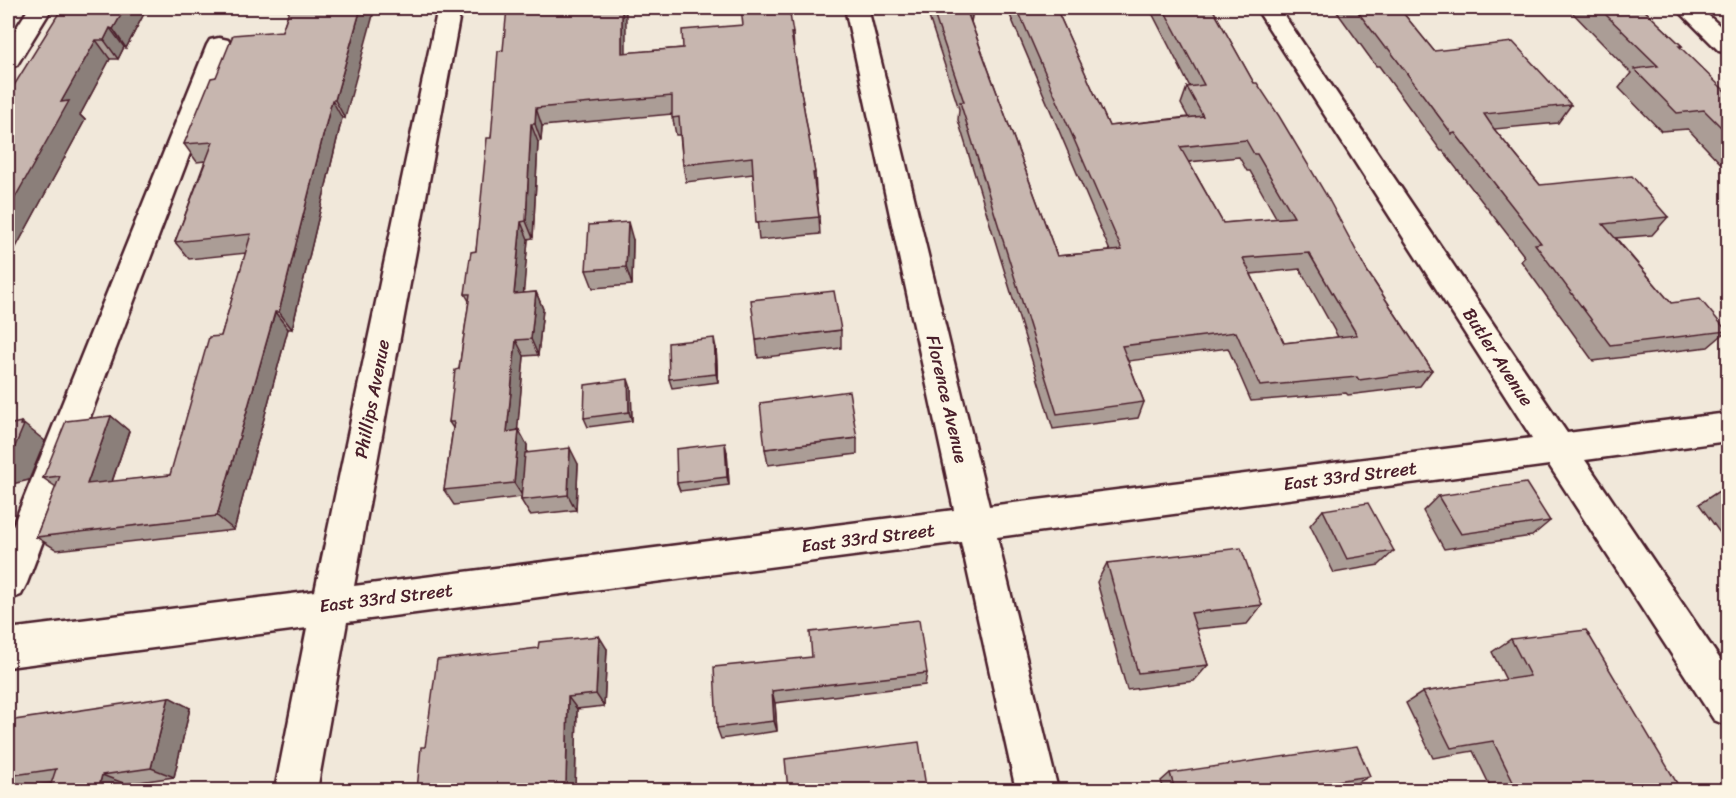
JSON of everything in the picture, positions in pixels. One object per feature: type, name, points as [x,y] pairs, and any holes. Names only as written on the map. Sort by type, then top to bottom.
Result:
[{"type":"street","points":[[8,60],[40,8]]},
{"type":"street","name":"Phillips Avenue","points":[[296,790],[449,8]]},
{"type":"street","name":"Florence Avenue","points":[[856,8],[1037,790]]},
{"type":"street","name":"Butler Avenue","points":[[1268,8],[1728,706]]},
{"type":"street","points":[[1687,8],[1728,46]]},
{"type":"street","points":[[8,583],[219,45]]},
{"type":"street","name":"East 33rd Street","points":[[8,648],[1728,427]]},
{"type":"building","points":[[62,8],[125,8],[104,40],[96,40],[61,102],[69,101],[8,210],[8,95]]},
{"type":"building","points":[[290,8],[361,8],[335,100],[332,100],[279,312],[275,312],[217,516],[36,537],[60,476],[43,478],[66,421],[111,416],[87,484],[170,475],[209,337],[221,336],[251,234],[175,242],[213,142],[184,144],[211,78],[216,77],[233,35],[282,31]]},
{"type":"building","points":[[507,8],[622,8],[622,53],[683,48],[682,30],[743,25],[741,8],[789,8],[793,33],[791,33],[815,173],[813,173],[819,217],[756,223],[752,157],[683,165],[679,117],[672,118],[672,96],[536,108],[535,124],[531,124],[526,221],[521,222],[514,294],[536,292],[531,339],[516,340],[507,432],[519,430],[514,483],[444,490],[454,422],[449,422],[455,370],[459,369],[470,294],[465,294],[471,252],[476,251],[487,138],[491,138],[498,51],[503,50]]},
{"type":"building","points":[[932,8],[969,8],[966,9],[1057,256],[1122,250],[1017,8],[1056,8],[1109,126],[1203,116],[1187,87],[1204,85],[1163,8],[1212,8],[1254,83],[1257,83],[1279,116],[1328,198],[1367,271],[1432,370],[1359,380],[1357,377],[1260,386],[1236,332],[1122,346],[1144,402],[1057,414],[960,102],[964,102]],"holes":[[[1246,140],[1254,154],[1257,154],[1294,217],[1223,223],[1180,147]],[[1309,253],[1357,335],[1284,343],[1243,258]]]},
{"type":"building","points":[[1355,8],[1399,8],[1434,51],[1513,42],[1571,105],[1484,114],[1494,129],[1540,185],[1632,176],[1668,217],[1603,224],[1671,303],[1700,299],[1727,331],[1610,345],[1535,244],[1541,243],[1455,133],[1452,134]]},
{"type":"building","points":[[1599,8],[1642,8],[1682,46],[1679,46],[1728,94],[1728,134],[1704,110],[1677,113],[1634,69],[1658,66]]},
{"type":"building","points":[[628,222],[626,267],[586,270],[589,225]]},
{"type":"building","points":[[834,291],[841,330],[756,340],[751,300]]},
{"type":"building","points":[[714,338],[716,374],[669,379],[668,343]]},
{"type":"building","points":[[628,379],[629,412],[584,418],[585,385]]},
{"type":"building","points":[[849,391],[857,438],[765,449],[760,403]]},
{"type":"building","points":[[21,422],[20,425],[24,425],[8,463],[8,425]]},
{"type":"building","points":[[725,443],[727,477],[677,483],[676,449]]},
{"type":"building","points":[[570,448],[568,495],[521,500],[525,453]]},
{"type":"building","points":[[1526,483],[1550,521],[1461,534],[1438,496]]},
{"type":"building","points":[[1728,488],[1728,498],[1722,489]]},
{"type":"building","points":[[1368,503],[1394,551],[1347,559],[1323,510]]},
{"type":"building","points":[[1241,548],[1262,605],[1191,613],[1208,665],[1138,673],[1107,563]]},
{"type":"building","points":[[919,620],[927,673],[772,691],[774,721],[717,728],[714,667],[812,657],[810,632]]},
{"type":"building","points":[[1586,630],[1681,790],[1517,790],[1493,741],[1451,748],[1423,692],[1530,676],[1511,639]]},
{"type":"building","points":[[599,636],[596,694],[568,697],[566,784],[526,790],[417,790],[421,747],[425,747],[437,660],[538,648],[539,642]]},
{"type":"building","points":[[169,697],[151,768],[102,775],[98,790],[49,790],[56,769],[8,776],[8,721]]},
{"type":"building","points":[[919,742],[926,787],[897,790],[788,790],[785,759]]},
{"type":"building","points":[[1357,746],[1370,776],[1284,790],[1175,790],[1170,773]]}]
